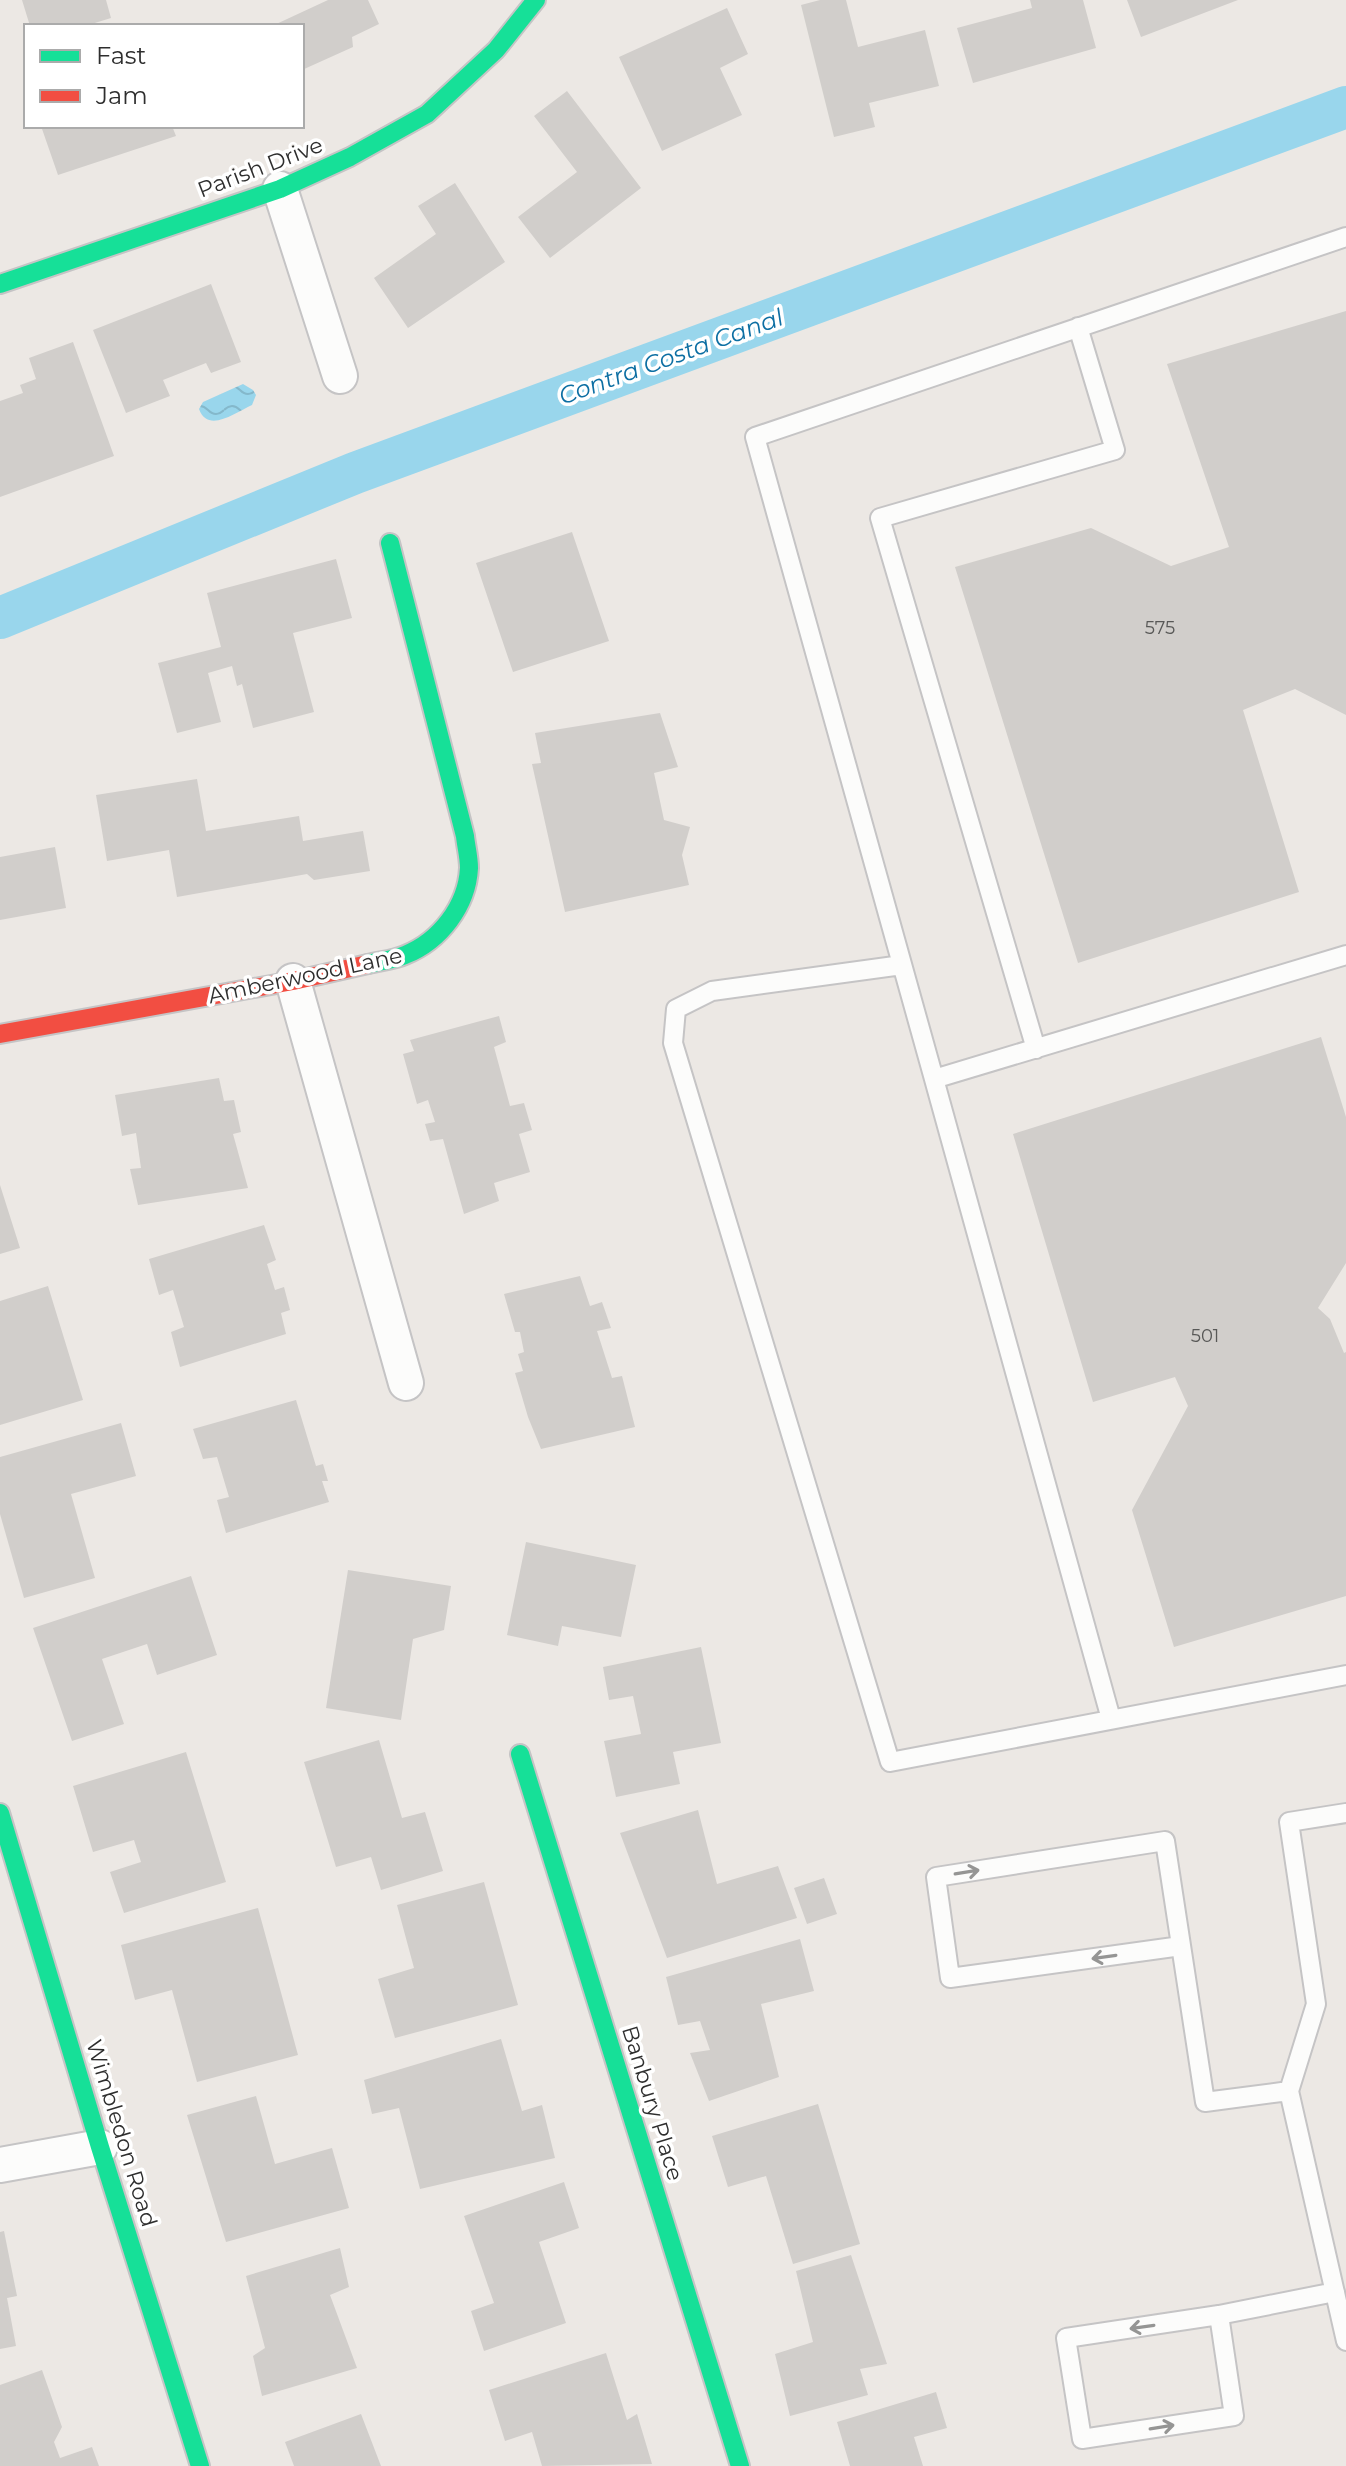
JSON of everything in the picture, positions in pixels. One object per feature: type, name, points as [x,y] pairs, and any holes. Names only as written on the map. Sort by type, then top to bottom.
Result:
[{"type":"street","name":"Parish Drive","points":[[3,274],[280,189],[350,157],[427,114],[496,50],[536,0]]},
{"type":"street","points":[[280,189],[340,376]]},
{"type":"street","name":"Amberwood Lane","points":[[0,1034],[293,981],[404,956],[435,938],[454,915],[466,888],[469,866],[465,836],[390,543]]},
{"type":"street","points":[[293,981],[406,1383]]},
{"type":"street","name":"Banbury Place","points":[[520,1754],[740,2466]]},
{"type":"street","name":"Wimbledon Road","points":[[0,1813],[200,2466]]},
{"type":"street","points":[[0,2165],[100,2147]]},
{"type":"lane","points":[[1111,1719],[755,437],[1346,237]]},
{"type":"lane","points":[[1036,1049],[880,518],[1115,450],[1078,327]]},
{"type":"lane","points":[[934,1079],[1346,955]]},
{"type":"lane","points":[[902,965],[712,991],[676,1009],[673,1043],[890,1762],[1346,1675]]},
{"type":"lane","points":[[1346,1813],[1289,1822],[1316,2004],[1289,2091],[1346,2341]]},
{"type":"lane","points":[[1181,1946],[950,1978],[936,1877],[1165,1841],[1205,2102],[1289,2091]]},
{"type":"lane","points":[[1219,2315],[1234,2416],[1082,2439],[1066,2338],[1219,2315],[1335,2292]]},
{"type":"water","points":[[243,384],[256,395],[252,405],[216,421],[203,416],[199,409],[203,402]]},
{"type":"building","points":[[22,0],[106,0],[111,18],[92,24],[29,24]]},
{"type":"building","points":[[328,0],[368,0],[379,24],[352,37],[353,47],[304,69],[304,24],[276,24]]},
{"type":"building","points":[[820,0],[846,0],[858,47],[925,30],[939,86],[869,103],[875,127],[834,137],[801,5]]},
{"type":"building","points":[[1030,0],[1083,0],[1096,48],[973,83],[957,28],[1032,8]]},
{"type":"building","points":[[1127,0],[1238,0],[1141,37]]},
{"type":"building","points":[[727,8],[748,54],[720,68],[742,115],[662,151],[619,57]]},
{"type":"building","points":[[567,91],[641,188],[550,258],[518,217],[577,172],[534,116]]},
{"type":"building","points":[[42,128],[173,128],[176,136],[58,175]]},
{"type":"building","points":[[455,183],[505,262],[408,328],[374,278],[436,234],[418,206]]},
{"type":"building","points":[[211,284],[241,362],[211,373],[206,363],[163,380],[170,396],[126,413],[93,330]]},
{"type":"building","points":[[1346,311],[1346,715],[1295,689],[1243,710],[1299,892],[1078,963],[955,567],[1091,528],[1171,566],[1229,547],[1167,364]]},
{"type":"building","points":[[73,342],[114,456],[0,497],[0,401],[23,393],[20,385],[36,379],[29,358]]},
{"type":"building","points":[[572,532],[609,641],[513,672],[476,563]]},
{"type":"building","points":[[336,559],[352,618],[293,633],[314,712],[253,728],[242,684],[237,686],[232,666],[208,673],[221,722],[177,733],[158,663],[221,647],[207,593]]},
{"type":"building","points":[[660,713],[678,767],[654,773],[664,820],[690,827],[682,855],[689,885],[565,912],[532,764],[541,763],[535,733]]},
{"type":"building","points":[[197,779],[206,831],[299,816],[303,841],[363,831],[370,871],[314,880],[307,874],[177,897],[169,850],[107,861],[96,795]]},
{"type":"building","points":[[55,847],[66,908],[0,920],[0,857]]},
{"type":"building","points":[[499,1016],[506,1042],[494,1047],[510,1106],[524,1103],[532,1130],[519,1134],[530,1172],[494,1183],[499,1201],[464,1214],[443,1139],[430,1141],[425,1124],[435,1122],[428,1100],[417,1104],[403,1054],[414,1051],[410,1040]]},
{"type":"building","points":[[1321,1037],[1346,1117],[1346,1263],[1318,1308],[1330,1319],[1346,1352],[1346,1596],[1174,1647],[1132,1510],[1188,1406],[1175,1377],[1093,1402],[1013,1134]]},
{"type":"building","points":[[219,1078],[224,1101],[234,1100],[241,1132],[233,1134],[248,1188],[138,1205],[130,1169],[141,1168],[136,1133],[122,1136],[115,1095]]},
{"type":"building","points":[[0,1185],[20,1248],[0,1254]]},
{"type":"building","points":[[264,1225],[276,1260],[267,1264],[275,1290],[284,1287],[290,1310],[281,1313],[286,1334],[180,1367],[171,1332],[184,1327],[173,1290],[159,1295],[149,1259]]},
{"type":"building","points":[[580,1276],[590,1306],[602,1302],[611,1328],[597,1331],[612,1378],[622,1376],[635,1427],[541,1449],[515,1373],[523,1371],[518,1354],[524,1352],[520,1332],[515,1332],[504,1294]]},
{"type":"building","points":[[48,1286],[83,1400],[0,1425],[0,1301]]},
{"type":"building","points":[[296,1400],[316,1466],[323,1464],[328,1481],[322,1481],[329,1502],[226,1533],[217,1500],[229,1497],[217,1457],[203,1459],[193,1429]]},
{"type":"building","points":[[121,1423],[136,1476],[71,1494],[95,1578],[24,1598],[0,1514],[0,1457]]},
{"type":"building","points":[[526,1542],[636,1565],[621,1637],[562,1626],[558,1646],[507,1635]]},
{"type":"building","points":[[348,1570],[451,1586],[444,1630],[413,1639],[401,1720],[326,1708]]},
{"type":"building","points":[[191,1576],[217,1655],[157,1675],[147,1644],[102,1659],[124,1724],[72,1741],[33,1628]]},
{"type":"building","points":[[701,1647],[721,1743],[673,1752],[680,1784],[616,1797],[604,1741],[641,1734],[633,1696],[609,1700],[603,1667]]},
{"type":"building","points":[[379,1740],[402,1818],[425,1812],[443,1871],[381,1890],[371,1857],[336,1867],[304,1762]]},
{"type":"building","points":[[186,1752],[226,1882],[124,1913],[110,1872],[141,1862],[134,1840],[93,1852],[73,1786]]},
{"type":"building","points":[[698,1810],[717,1884],[778,1866],[797,1918],[667,1958],[620,1833]]},
{"type":"building","points":[[824,1878],[837,1914],[807,1924],[794,1888]]},
{"type":"building","points":[[484,1882],[518,2005],[395,2038],[378,1979],[414,1968],[397,1905]]},
{"type":"building","points":[[258,1908],[298,2055],[197,2082],[172,1990],[135,2000],[121,1945]]},
{"type":"building","points":[[800,1939],[814,1991],[761,2004],[779,2077],[709,2101],[690,2053],[710,2050],[700,2021],[678,2025],[666,1977]]},
{"type":"building","points":[[501,2039],[522,2111],[542,2105],[555,2158],[420,2189],[399,2108],[372,2114],[364,2080]]},
{"type":"building","points":[[256,2096],[275,2164],[332,2148],[349,2208],[226,2242],[187,2115]]},
{"type":"building","points":[[818,2104],[860,2244],[793,2264],[766,2176],[728,2187],[712,2136]]},
{"type":"building","points":[[564,2182],[579,2228],[539,2242],[566,2323],[484,2351],[471,2311],[494,2303],[464,2216]]},
{"type":"building","points":[[4,2231],[17,2296],[7,2298],[16,2346],[0,2349],[0,2232]]},
{"type":"building","points":[[340,2248],[349,2287],[330,2295],[357,2368],[262,2396],[253,2356],[265,2348],[246,2276]]},
{"type":"building","points":[[851,2255],[887,2364],[860,2369],[868,2395],[790,2416],[775,2354],[813,2342],[796,2271]]},
{"type":"building","points":[[606,2353],[627,2420],[637,2414],[652,2464],[542,2466],[532,2432],[505,2441],[489,2390]]},
{"type":"building","points":[[42,2370],[62,2427],[54,2442],[60,2458],[92,2447],[99,2466],[0,2466],[0,2385]]},
{"type":"building","points":[[936,2392],[947,2428],[914,2437],[923,2466],[850,2466],[837,2422]]},
{"type":"building","points":[[361,2414],[381,2466],[294,2466],[285,2442]]},
{"type":"waterway","name":"Contra Costa Canal","points":[[0,618],[355,473],[1346,107]]},
{"type":"traffic: fast","points":[[0,284],[280,189],[350,157],[427,114],[496,50],[536,0]]},
{"type":"traffic: fast","points":[[368,964],[405,955],[418,949],[440,931],[463,896],[469,868],[465,836],[390,543]]},
{"type":"traffic: fast","points":[[520,1754],[740,2466]]},
{"type":"traffic: fast","points":[[0,1813],[200,2466]]},
{"type":"traffic: jam","points":[[0,1034],[293,981],[368,964]]}]
